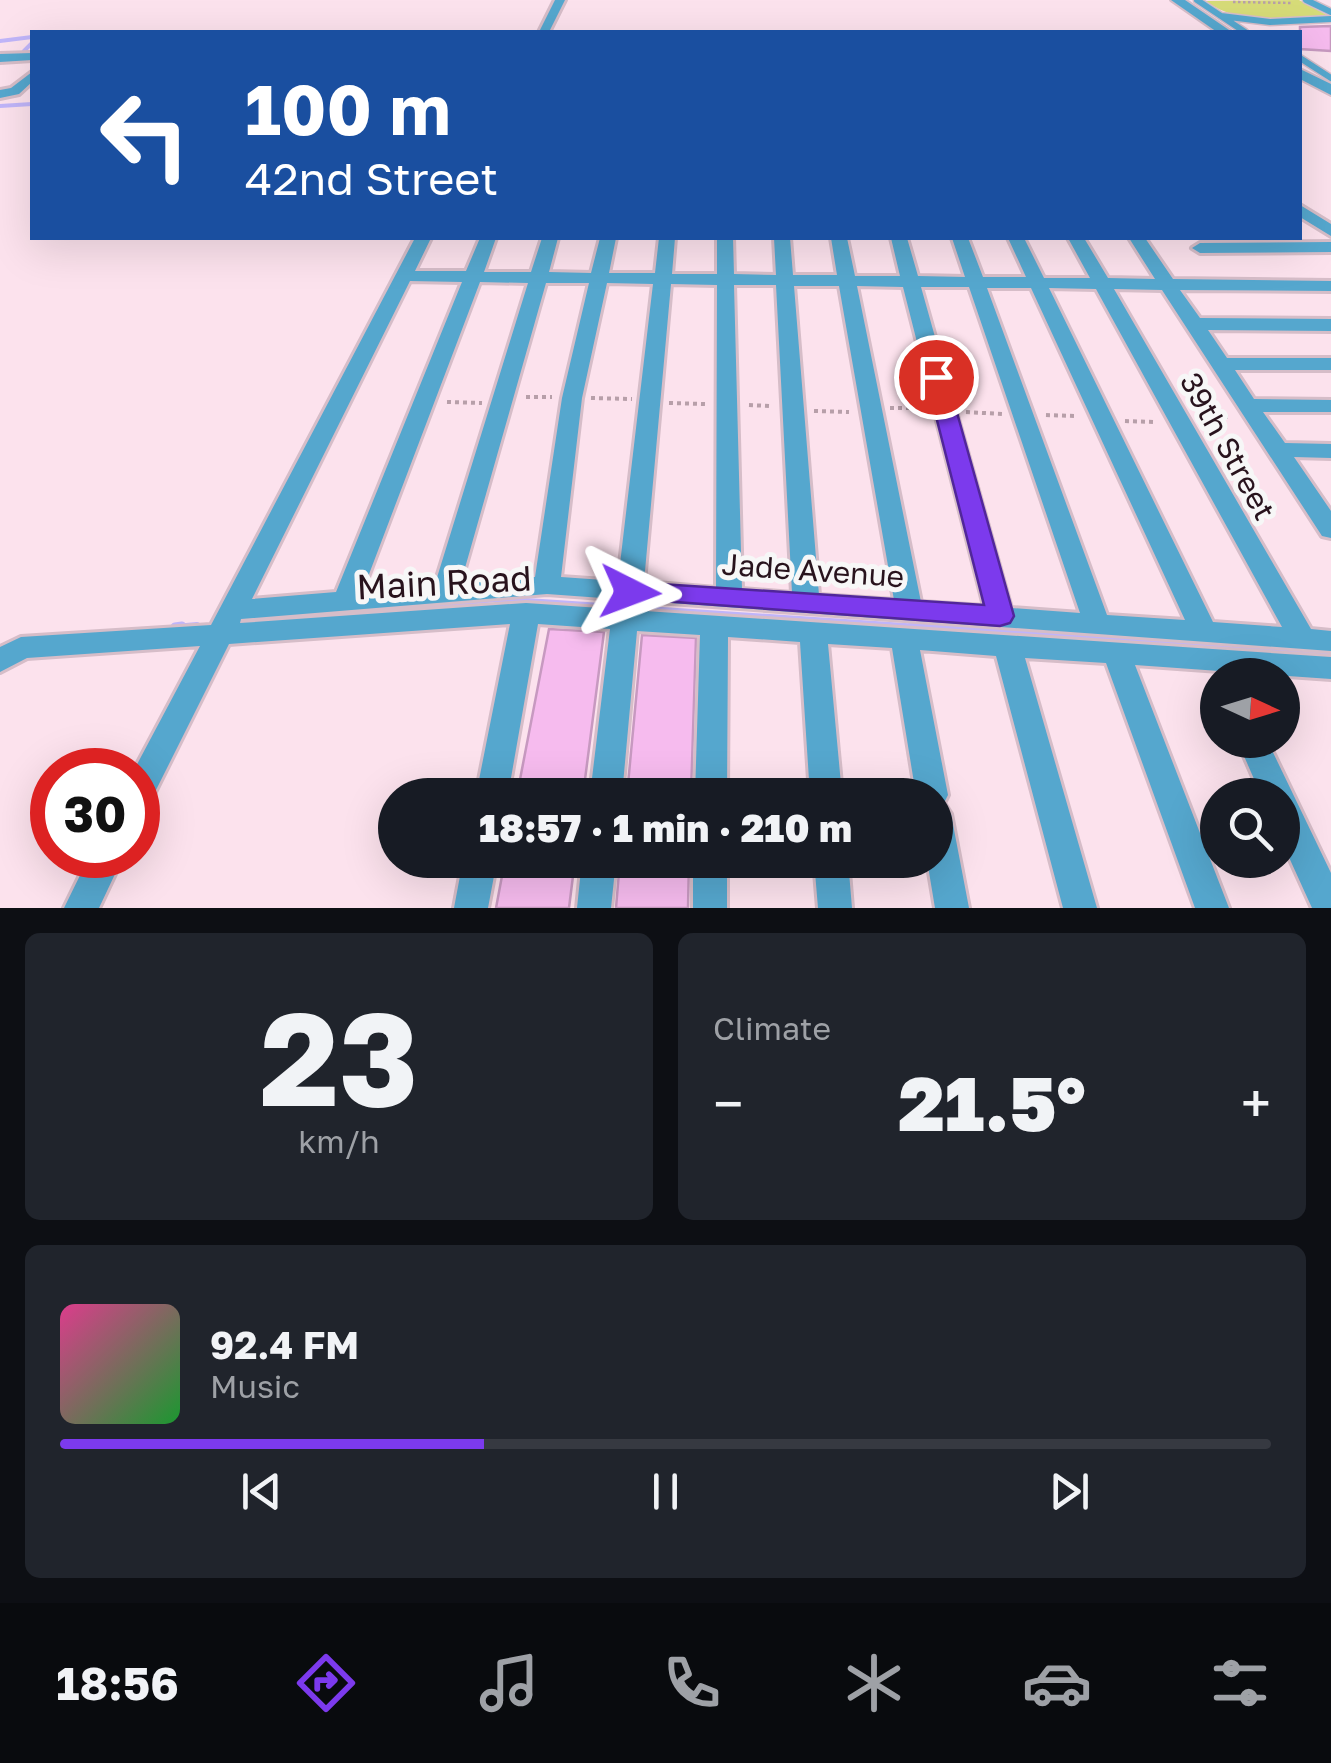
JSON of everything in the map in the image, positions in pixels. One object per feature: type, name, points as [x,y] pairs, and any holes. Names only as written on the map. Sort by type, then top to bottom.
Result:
[{"type":"street","points":[[545,30],[560,0]]},
{"type":"street","points":[[1177,0],[1222,30]]},
{"type":"street","points":[[0,67],[6,58]]},
{"type":"street","points":[[1302,74],[1331,90]]},
{"type":"street","points":[[0,94],[14,91],[30,78]]},
{"type":"street","points":[[1304,216],[1331,231]]},
{"type":"street","points":[[160,750],[422,240]]},
{"type":"street","points":[[348,597],[487,240]]},
{"type":"street","points":[[446,590],[549,240]]},
{"type":"street","points":[[547,585],[572,398],[608,240]]},
{"type":"street","points":[[608,778],[667,240]]},
{"type":"street","points":[[725,240],[729,596]]},
{"type":"street","points":[[782,240],[824,778]]},
{"type":"street","points":[[840,240],[909,609]]},
{"type":"street","points":[[900,240],[1080,908]]},
{"type":"street","points":[[961,240],[1026,414],[1096,621]]},
{"type":"street","points":[[1017,240],[1202,628]]},
{"type":"street","name":"39th Street","points":[[1077,240],[1302,638]]},
{"type":"street","points":[[1138,240],[1277,450],[1320,498],[1331,530]]},
{"type":"street","points":[[1196,243],[1230,285]]},
{"type":"street","points":[[1196,243],[1331,247]]},
{"type":"street","points":[[404,276],[1331,286]]},
{"type":"street","points":[[1196,324],[1331,326]]},
{"type":"street","points":[[1221,364],[1331,364]]},
{"type":"street","points":[[1251,412],[1331,406]]},
{"type":"street","points":[[1277,450],[1331,450]]},
{"type":"street","name":"Jade Avenue","points":[[224,621],[348,597],[547,585],[628,604],[729,596],[810,617],[909,609],[1004,630],[1096,621],[1302,638],[1328,666]]},
{"type":"street","name":"Main Road","points":[[224,621],[526,613],[628,604],[714,623],[810,617],[904,640],[1004,630],[1116,653],[1200,664]]},
{"type":"street","points":[[495,778],[526,613]]},
{"type":"street","points":[[0,661],[21,648],[224,621]]},
{"type":"street","points":[[711,778],[714,623]]},
{"type":"street","points":[[904,640],[929,778]]},
{"type":"street","points":[[1116,653],[1212,908]]},
{"type":"street","name":"Main Road","points":[[1300,666],[1328,666]]},
{"type":"street","points":[[1300,844],[1330,908]]},
{"type":"street","points":[[81,908],[96,878]]},
{"type":"street","points":[[472,908],[477,878]]},
{"type":"street","points":[[594,908],[597,878]]},
{"type":"street","points":[[710,878],[710,908]]},
{"type":"street","points":[[832,878],[835,908]]},
{"type":"street","points":[[947,878],[952,908]]},
{"type":"lane","points":[[1197,0],[1242,30]]},
{"type":"lane","points":[[1306,0],[1331,13]]},
{"type":"lane","points":[[1220,16],[1277,22],[1331,13]]},
{"type":"lane","points":[[1302,59],[1331,78]]},
{"type":"path","points":[[1253,0],[1318,5]]},
{"type":"path","points":[[424,402],[651,400]]},
{"type":"path","points":[[795,410],[945,410],[1102,419],[1179,419],[1251,412]]},
{"type":"green space","points":[[1299,0],[1327,15],[1264,20],[1233,14],[1205,1]]},
{"type":"building","points":[[1331,26],[1331,51],[1302,49],[1300,27]]},
{"type":"building","points":[[549,629],[604,632],[585,778],[520,778]]},
{"type":"building","points":[[642,635],[696,638],[692,778],[629,778]]},
{"type":"building","points":[[502,878],[573,878],[569,908],[496,908]]},
{"type":"building","points":[[618,878],[689,878],[688,908],[616,908]]},
{"type":"waterway","points":[[0,41],[30,37]]},
{"type":"waterway","points":[[30,45],[24,51],[30,52]]},
{"type":"waterway","points":[[0,106],[30,104]]},
{"type":"waterway","points":[[244,621],[498,599],[950,629]]},
{"type":"waterway","points":[[182,626],[175,627],[197,625]]},
{"type":"waterway","points":[[912,626],[1331,654]]},
{"type":"route","points":[[630,592],[1000,616],[936,377]]}]
